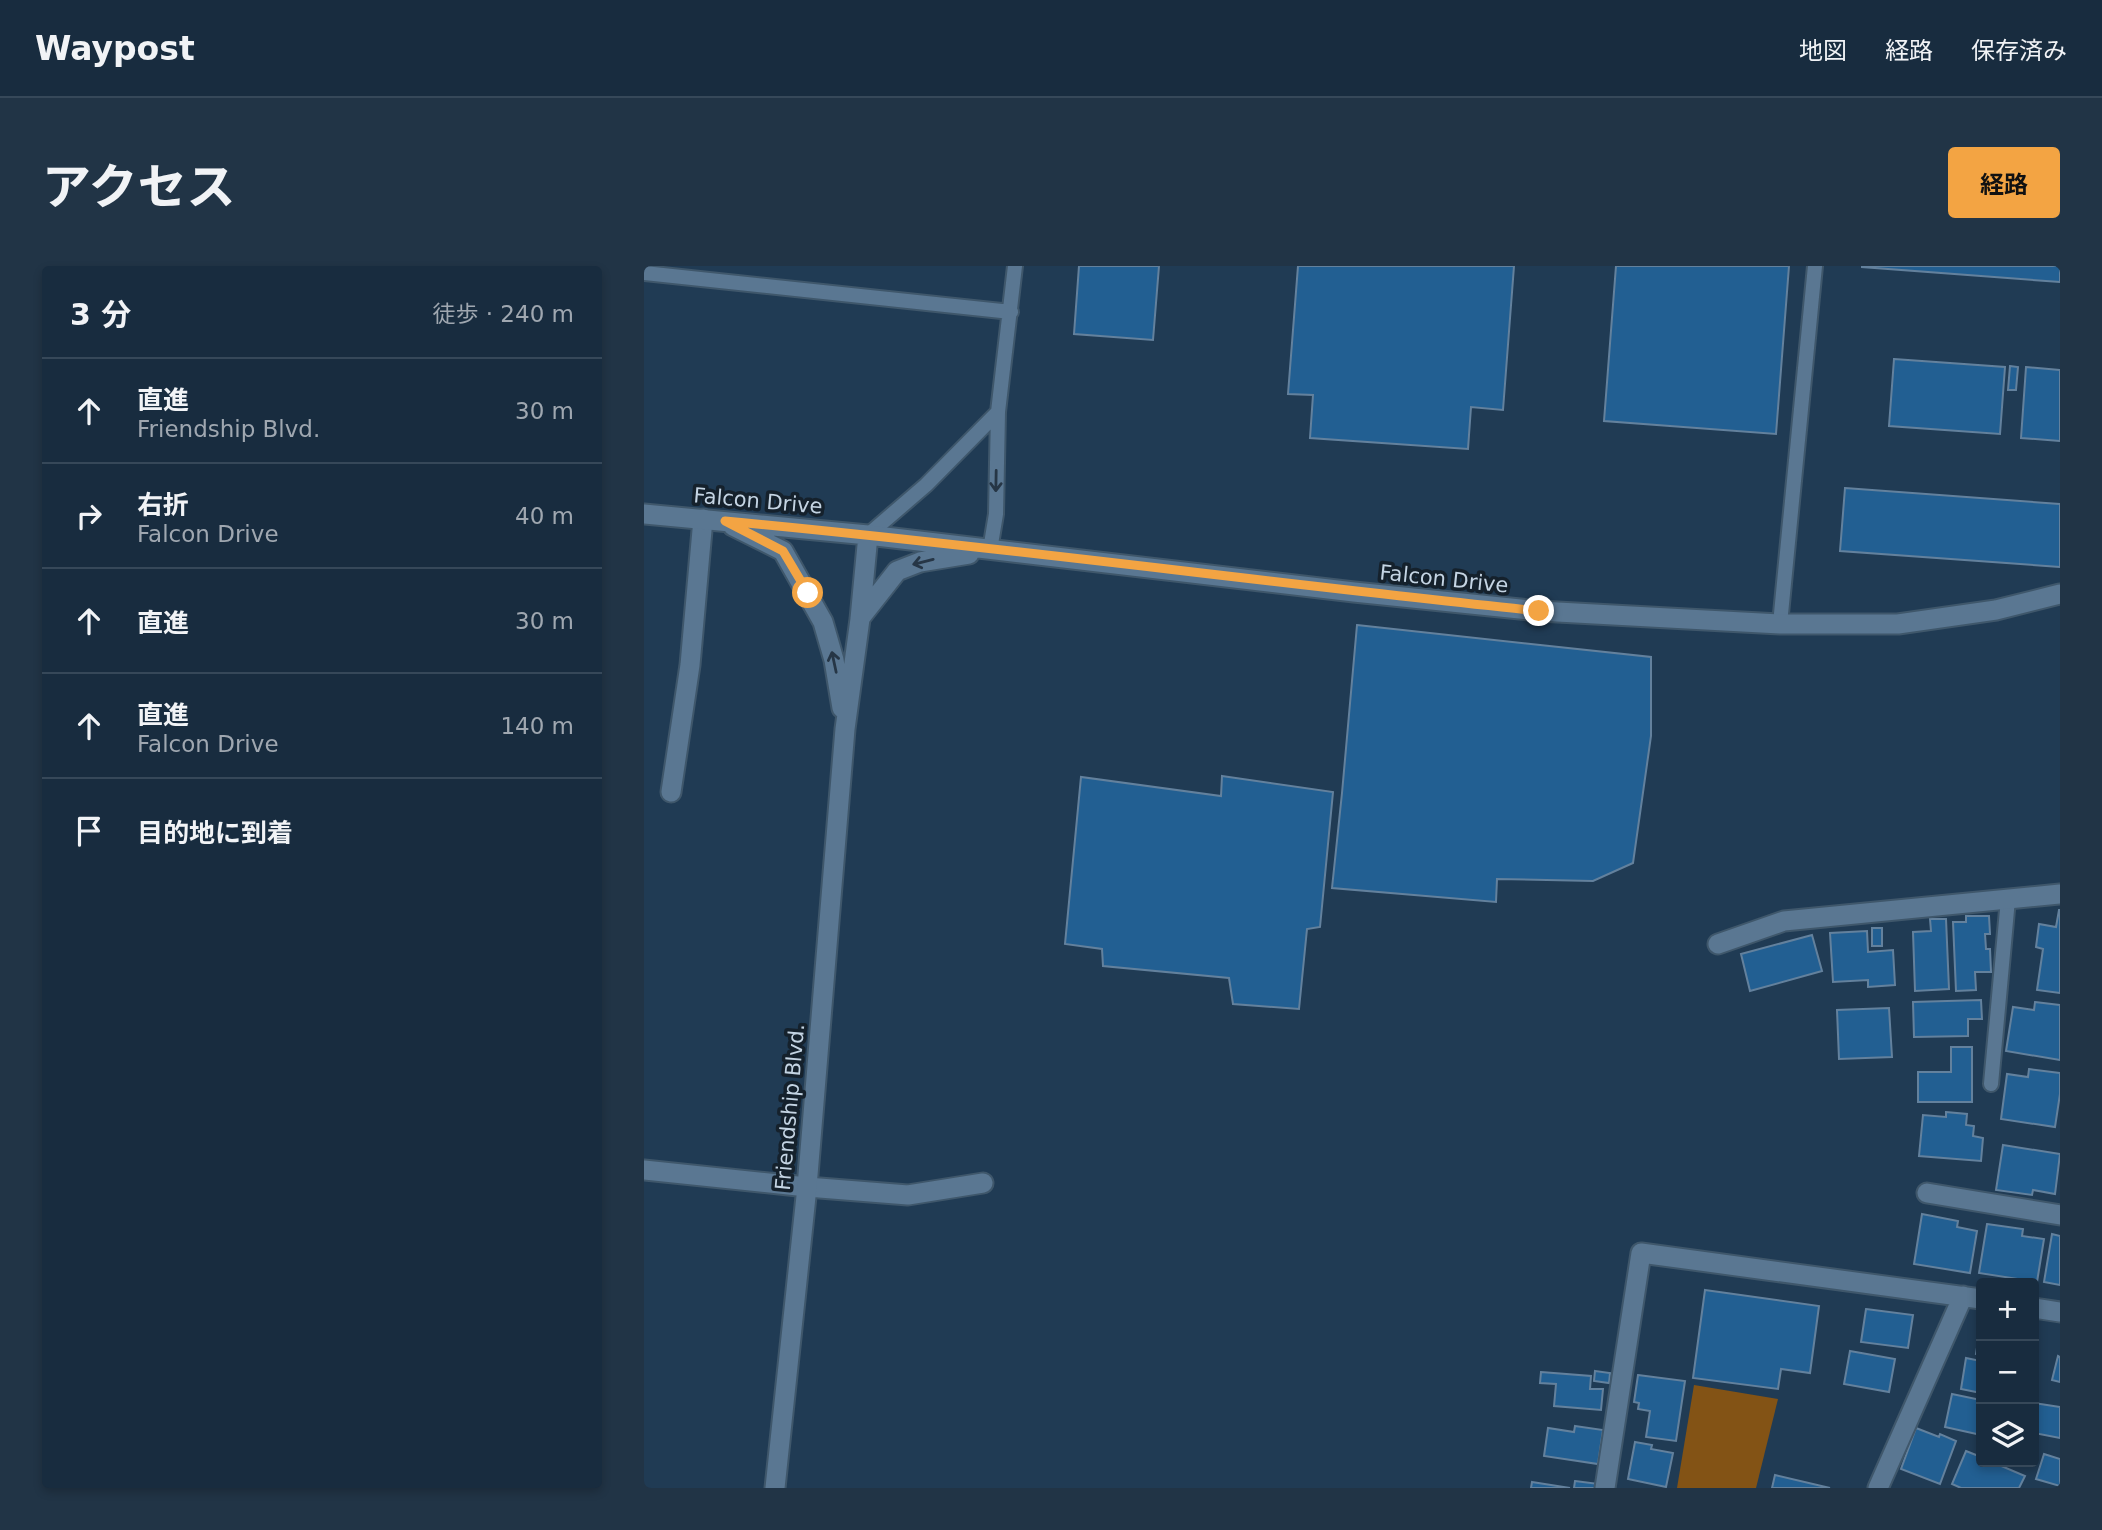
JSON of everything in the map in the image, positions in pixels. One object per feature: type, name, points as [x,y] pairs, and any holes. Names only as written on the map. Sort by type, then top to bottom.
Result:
[{"type":"street","name":"Falcon Drive","points":[[644,514],[868,534],[1354,592],[1539,611],[1780,624],[1898,624],[1996,610],[2060,594]]},
{"type":"street","points":[[671,792],[690,666],[703,519]]},
{"type":"street","name":"Friendship Blvd.","points":[[725,521],[783,551],[808,593],[823,622],[834,660],[845,730]]},
{"type":"street","name":"Friendship Blvd.","points":[[775,1488],[807,1187],[845,730],[868,534]]},
{"type":"street","points":[[859,619],[897,570],[920,562],[990,550]]},
{"type":"street","points":[[1718,944],[1784,921],[2060,894]]},
{"type":"street","points":[[644,1170],[908,1195],[983,1183]]},
{"type":"street","points":[[1927,1193],[2060,1215]]},
{"type":"street","points":[[1605,1488],[1641,1253],[1972,1297],[1878,1488]]},
{"type":"street","points":[[2039,1309],[2060,1312]]},
{"type":"lane","points":[[990,550],[996,514],[998,412],[1015,266]]},
{"type":"lane","points":[[1780,624],[1815,266]]},
{"type":"lane","points":[[644,273],[1011,312]]},
{"type":"lane","points":[[868,534],[926,485],[998,412]]},
{"type":"lane","points":[[1991,1084],[2008,899]]},
{"type":"shaded area","points":[[1694,1385],[1778,1399],[1756,1488],[1677,1488]]},
{"type":"building","points":[[1079,266],[1159,266],[1153,340],[1074,334]]},
{"type":"building","points":[[1298,266],[1514,266],[1503,410],[1471,407],[1468,449],[1310,438],[1313,395],[1288,394]]},
{"type":"building","points":[[1616,266],[1789,266],[1776,434],[1604,421]]},
{"type":"building","points":[[2060,266],[2060,282],[1862,267]]},
{"type":"building","points":[[1894,359],[2005,367],[2000,434],[1889,426]]},
{"type":"building","points":[[2010,366],[2018,367],[2016,390],[2008,390]]},
{"type":"building","points":[[2026,367],[2060,370],[2060,441],[2021,438]]},
{"type":"building","points":[[1845,488],[2060,504],[2060,567],[1840,551]]},
{"type":"building","points":[[1357,625],[1651,657],[1651,736],[1633,863],[1593,881],[1497,879],[1496,902],[1332,888]]},
{"type":"building","points":[[1222,776],[1333,792],[1320,927],[1307,929],[1299,1009],[1233,1004],[1229,978],[1103,966],[1102,949],[1065,944],[1081,777],[1221,796]]},
{"type":"building","points":[[2059,910],[2060,993],[2037,990],[2043,949],[2036,947],[2039,924],[2056,927]]},
{"type":"building","points":[[1966,916],[1989,916],[1990,934],[1985,934],[1986,949],[1990,949],[1991,972],[1975,972],[1976,990],[1956,991],[1953,922],[1966,922]]},
{"type":"building","points":[[1930,919],[1946,919],[1949,989],[1915,991],[1913,932],[1931,931]]},
{"type":"building","points":[[1872,928],[1882,928],[1882,946],[1872,946]]},
{"type":"building","points":[[1867,931],[1868,952],[1893,950],[1895,985],[1868,987],[1868,980],[1833,982],[1830,933]]},
{"type":"building","points":[[1812,935],[1822,971],[1750,991],[1741,954]]},
{"type":"building","points":[[1981,1000],[1982,1019],[1968,1019],[1968,1036],[1914,1037],[1913,1002]]},
{"type":"building","points":[[2035,1002],[2060,1005],[2060,1060],[2006,1051],[2013,1007],[2034,1010]]},
{"type":"building","points":[[1889,1008],[1892,1057],[1839,1059],[1837,1010]]},
{"type":"building","points":[[1951,1047],[1972,1047],[1972,1102],[1918,1102],[1918,1072],[1951,1072]]},
{"type":"building","points":[[2029,1069],[2060,1073],[2055,1127],[2001,1119],[2007,1074],[2028,1077]]},
{"type":"building","points":[[1946,1112],[1967,1114],[1966,1125],[1974,1126],[1973,1136],[1983,1138],[1981,1161],[1919,1156],[1923,1115],[1946,1117]]},
{"type":"building","points":[[2003,1145],[2060,1154],[2055,1194],[2033,1190],[2032,1195],[1996,1190]]},
{"type":"building","points":[[1922,1214],[1958,1221],[1957,1227],[1977,1231],[1970,1273],[1914,1264]]},
{"type":"building","points":[[1987,1224],[2023,1229],[2022,1236],[2044,1239],[2038,1278],[2011,1278],[1979,1273]]},
{"type":"building","points":[[2052,1234],[2060,1236],[2060,1285],[2044,1282]]},
{"type":"building","points":[[1705,1290],[1819,1306],[1810,1373],[1781,1369],[1778,1389],[1693,1378]]},
{"type":"building","points":[[1866,1309],[1913,1315],[1908,1348],[1861,1342]]},
{"type":"building","points":[[1850,1351],[1895,1359],[1889,1392],[1844,1384]]},
{"type":"building","points":[[2058,1356],[2060,1357],[2060,1382],[2052,1380]]},
{"type":"building","points":[[1966,1358],[1976,1360],[1976,1392],[1961,1389]]},
{"type":"building","points":[[1595,1371],[1610,1373],[1609,1383],[1594,1381]]},
{"type":"building","points":[[1541,1372],[1591,1376],[1590,1389],[1603,1389],[1601,1410],[1554,1406],[1556,1384],[1540,1383]]},
{"type":"building","points":[[1638,1375],[1685,1381],[1676,1441],[1646,1437],[1650,1411],[1638,1409],[1639,1403],[1634,1402]]},
{"type":"building","points":[[1952,1394],[1976,1399],[1976,1434],[1945,1427]]},
{"type":"building","points":[[2039,1404],[2060,1407],[2060,1438],[2039,1434]]},
{"type":"building","points":[[1575,1426],[1603,1430],[1598,1464],[1544,1456],[1548,1428],[1574,1432]]},
{"type":"building","points":[[1916,1428],[1956,1441],[1940,1484],[1901,1469]]},
{"type":"building","points":[[1635,1442],[1652,1445],[1651,1449],[1673,1453],[1666,1487],[1628,1479]]},
{"type":"building","points":[[1966,1451],[1976,1455],[1976,1467],[2004,1467],[2025,1476],[2019,1488],[1961,1488],[1952,1484]]},
{"type":"building","points":[[2044,1454],[2060,1459],[2060,1486],[2036,1479]]},
{"type":"building","points":[[1775,1475],[1830,1488],[1772,1488]]},
{"type":"building","points":[[1575,1481],[1599,1484],[1598,1488],[1574,1488]]},
{"type":"building","points":[[1532,1482],[1570,1488],[1531,1488]]},
{"type":"route","points":[[808,593],[783,551],[725,521],[868,534],[1354,592],[1539,611]]}]
